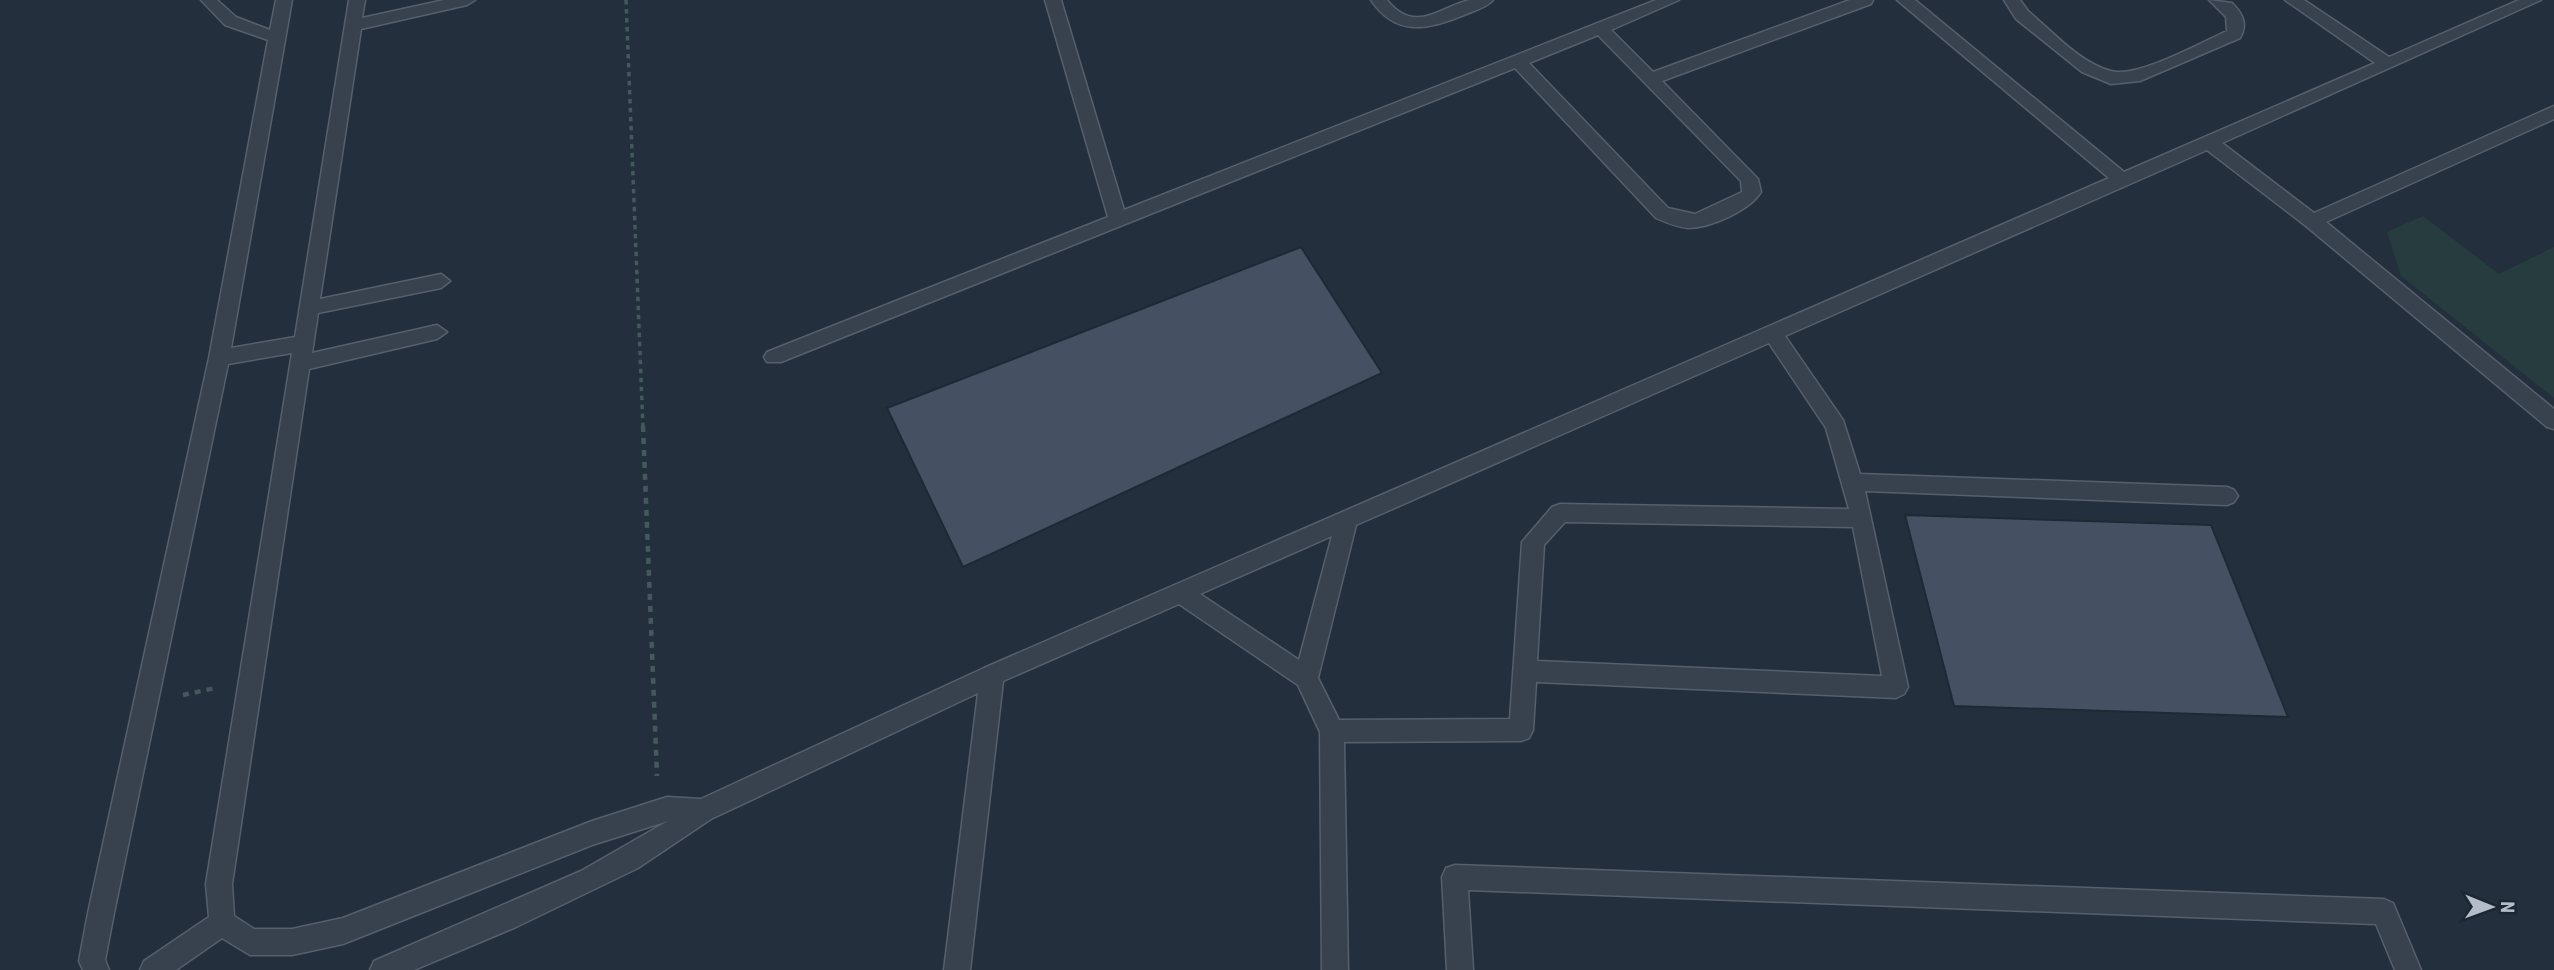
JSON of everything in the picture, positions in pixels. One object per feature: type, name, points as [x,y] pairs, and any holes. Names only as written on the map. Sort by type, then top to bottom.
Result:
[{"type":"lane","points":[[209,0],[217,13],[232,24],[278,37]]},
{"type":"lane","points":[[96,970],[92,961],[101,912],[219,358],[284,0]]},
{"type":"lane","points":[[222,923],[219,884],[357,0]]},
{"type":"lane","points":[[353,25],[467,0]]},
{"type":"lane","points":[[1053,0],[1118,220]]},
{"type":"lane","points":[[1379,0],[1387,14],[1394,19],[1418,23],[1486,0]]},
{"type":"lane","points":[[1627,0],[1641,13]]},
{"type":"lane","points":[[1650,79],[1865,0]]},
{"type":"lane","points":[[1905,0],[2121,179]]},
{"type":"lane","points":[[2012,0],[2022,15],[2088,68],[2099,74],[2124,79],[2234,34],[2238,27],[2237,20],[2217,0]]},
{"type":"lane","points":[[2294,0],[2387,63]]},
{"type":"lane","points":[[383,970],[596,876],[671,835],[702,811],[992,675],[2533,0]]},
{"type":"lane","points":[[774,357],[1641,13],[1665,1]]},
{"type":"lane","points":[[1518,61],[1662,213],[1681,220],[1695,220],[1746,200],[1752,191],[1749,179],[1600,28]]},
{"type":"lane","points":[[2312,221],[2554,112]]},
{"type":"lane","points":[[2207,141],[2312,221],[2554,421]]},
{"type":"lane","points":[[309,307],[441,281]]},
{"type":"lane","points":[[219,358],[302,353],[437,332]]},
{"type":"lane","points":[[1525,671],[1896,687],[1862,518],[1836,426],[1773,333]]},
{"type":"lane","points":[[1852,482],[2227,496]]},
{"type":"lane","points":[[1332,731],[1521,730],[1533,542],[1560,513],[1862,518]]},
{"type":"lane","points":[[1306,678],[1346,522]]},
{"type":"lane","points":[[1181,593],[1306,678],[1332,731],[1335,970]]},
{"type":"lane","points":[[957,970],[992,675]]},
{"type":"lane","points":[[222,923],[250,942],[292,942],[343,932],[592,833],[667,809],[702,811]]},
{"type":"lane","points":[[1460,970],[1455,877],[2384,912],[2407,970]]},
{"type":"lane","points":[[152,970],[222,923]]},
{"type":"path","points":[[626,0],[657,783]]},
{"type":"path","points":[[146,703],[250,680]]},
{"type":"green space","points":[[2423,216],[2499,274],[2554,247],[2554,398],[2401,276],[2387,232]]},
{"type":"building","points":[[1301,247],[1382,373],[963,567],[887,408]]},
{"type":"building","points":[[1905,515],[2211,525],[2288,717],[1954,706]]}]
